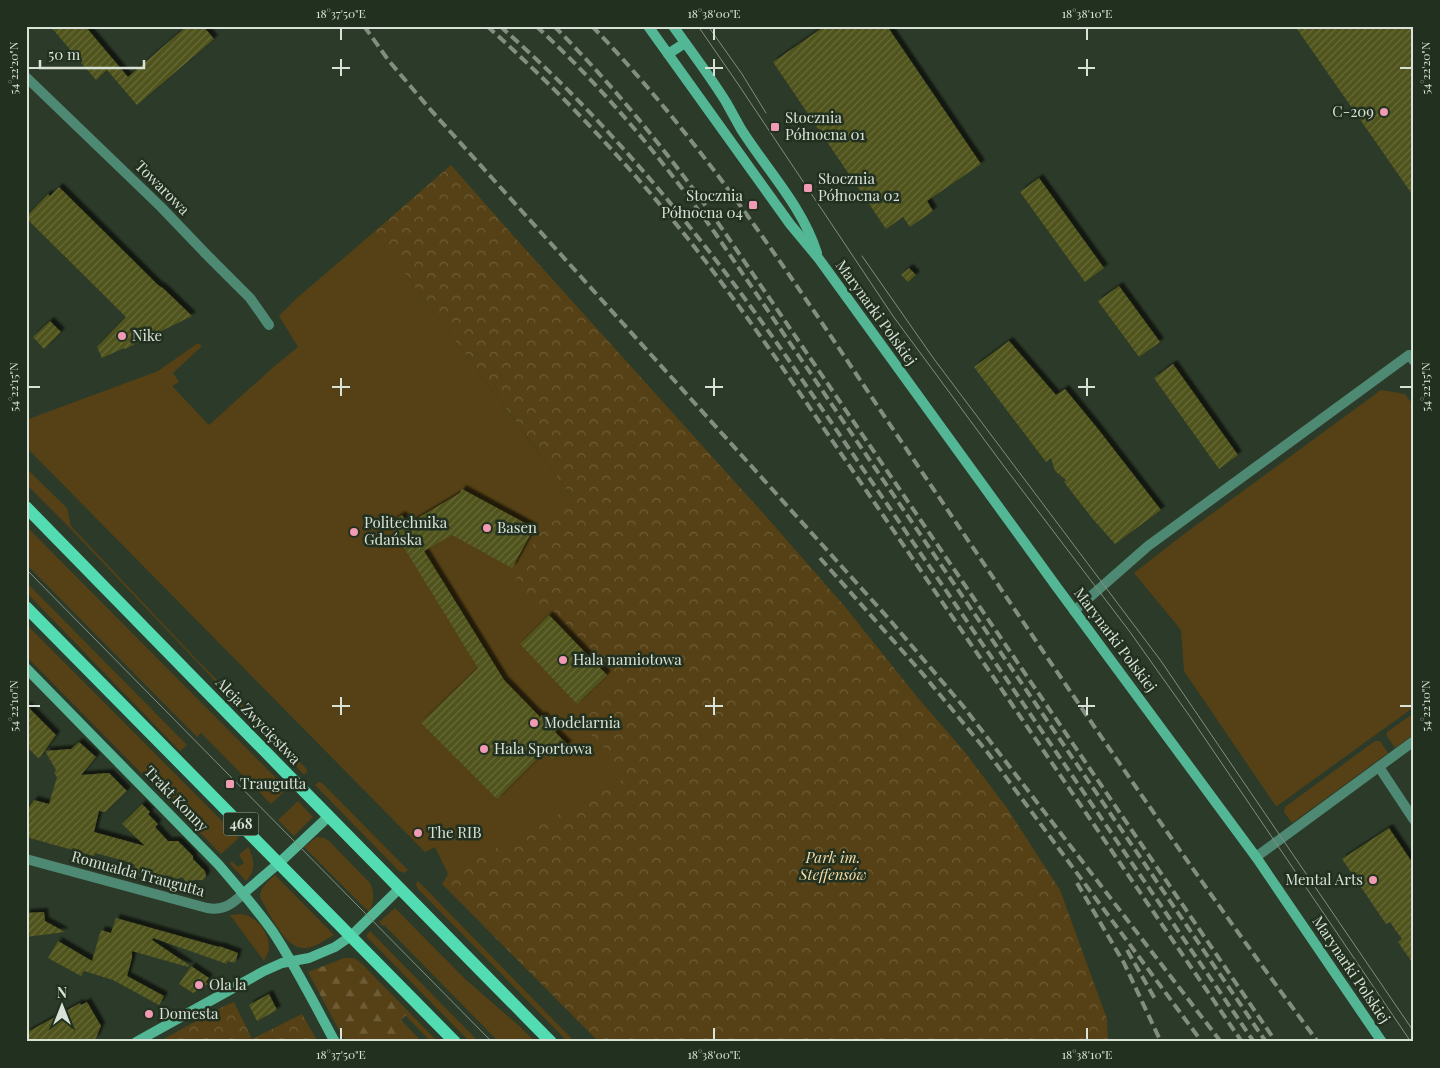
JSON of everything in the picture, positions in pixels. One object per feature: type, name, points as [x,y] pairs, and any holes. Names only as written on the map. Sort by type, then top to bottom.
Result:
[{"type":"main road","name":"Marynarki Polskiej","points":[[648,26],[790,224],[819,259],[1074,611],[1256,857],[1382,1042]]},
{"type":"main road","name":"Marynarki Polskiej","points":[[673,26],[720,93],[740,128],[803,220],[819,259]]},
{"type":"main road","points":[[668,54],[685,43]]},
{"type":"main road","name":"Aleja Zwycięstwa","points":[[26,506],[551,1042]]},
{"type":"main road","name":"468","points":[[26,607],[455,1042]]},
{"type":"main road","name":"Trakt Konny","points":[[26,668],[218,864],[244,893],[291,961],[335,1042]]},
{"type":"main road","name":"Romualda Traugutta","points":[[244,893],[279,863],[328,816]]},
{"type":"main road","points":[[136,1042],[256,975],[282,963],[309,958],[335,947],[351,936],[400,888]]},
{"type":"street","name":"Towarowa","points":[[26,77],[167,214],[250,298],[270,325]]},
{"type":"street","points":[[1074,611],[1148,546],[1409,355],[1414,361]]},
{"type":"street","points":[[1256,857],[1414,741]]},
{"type":"street","points":[[1379,767],[1414,820]]},
{"type":"street","name":"Romualda Traugutta","points":[[26,859],[207,908],[214,909],[230,905],[244,893]]},
{"type":"green space","name":"Park im. Steffensów","points":[[451,165],[846,608],[918,698],[964,751],[1007,808],[1060,890],[1107,1019],[1108,1042],[599,1042],[442,884],[448,874],[622,780],[608,752],[576,719],[598,697],[601,698],[619,679],[548,607],[544,610],[515,581],[546,518],[573,498],[374,232]]},
{"type":"green space","name":"Politechnika Gdańska","points":[[374,232],[623,565],[763,706],[448,874],[435,847],[425,852],[26,447],[26,420],[158,371],[198,343],[202,346],[173,373],[179,382],[172,386],[209,425],[298,347],[279,316],[297,298]]},
{"type":"green space","points":[[1381,390],[1405,394],[1414,406],[1414,707],[1277,806],[1184,671],[1181,630],[1134,573],[1180,537]]},
{"type":"green space","points":[[26,468],[67,508],[71,526],[198,661],[307,769],[304,775],[26,484]]},
{"type":"green space","points":[[26,526],[287,789],[271,804],[201,733],[197,737],[26,564]]},
{"type":"green space","points":[[26,582],[187,745],[180,751],[26,592]]},
{"type":"green space","points":[[26,624],[239,838],[221,854],[26,656]]},
{"type":"green space","points":[[1414,713],[1414,734],[1395,748],[1387,736],[1387,732]]},
{"type":"green space","points":[[1375,741],[1380,741],[1388,753],[1292,823],[1284,812],[1285,807]]},
{"type":"green space","points":[[319,782],[408,870],[404,873],[399,871],[315,785]]},
{"type":"green space","points":[[298,801],[313,817],[294,836],[278,820]]},
{"type":"green space","points":[[317,837],[329,841],[370,883],[373,890],[373,898],[369,912],[304,847]]},
{"type":"green space","points":[[248,847],[252,856],[253,869],[246,881],[230,864],[232,861],[238,867],[244,863],[239,855]]},
{"type":"green space","points":[[275,875],[334,935],[309,948],[298,947],[284,937],[260,897],[263,887]]},
{"type":"green space","points":[[418,881],[575,1042],[568,1042],[418,889],[416,884]]},
{"type":"green space","points":[[395,908],[465,979],[536,1042],[499,1042],[379,922]]},
{"type":"green space","points":[[240,914],[256,921],[264,931],[269,943],[269,949],[264,961],[230,915]]},
{"type":"green space","points":[[370,931],[479,1042],[470,1042],[366,936]]},
{"type":"green space","points":[[344,958],[354,958],[360,962],[409,1012],[401,1020],[422,1042],[346,1042],[308,972]]},
{"type":"green space","points":[[234,1002],[252,1039],[302,1014],[318,1042],[158,1042]]},
{"type":"green space","points":[[409,1012],[438,1042],[431,1042],[405,1015]]},
{"type":"building","points":[[50,26],[85,26],[128,77],[187,26],[203,26],[214,39],[137,105],[107,70],[96,80]]},
{"type":"building","points":[[825,26],[887,26],[981,164],[927,201],[933,211],[910,227],[903,217],[886,229],[773,62]]},
{"type":"building","name":"C-209","points":[[1295,26],[1414,26],[1414,197]]},
{"type":"building","points":[[1039,178],[1104,268],[1085,282],[1020,192]]},
{"type":"building","points":[[59,187],[192,316],[125,349],[102,358],[97,347],[126,317],[26,218],[48,194],[50,196]]},
{"type":"building","points":[[909,268],[916,275],[908,282],[901,275]]},
{"type":"building","points":[[1119,286],[1160,342],[1139,357],[1098,301]]},
{"type":"building","points":[[50,321],[61,332],[44,349],[33,337]]},
{"type":"building","points":[[1009,341],[1056,395],[1065,389],[1161,510],[1115,544],[1064,482],[1066,480],[1055,471],[1051,458],[1046,462],[974,367]]},
{"type":"building","points":[[1173,364],[1238,455],[1219,469],[1154,378]]},
{"type":"building","points":[[462,489],[534,528],[512,568],[452,535],[424,551],[504,680],[540,717],[542,715],[557,730],[555,732],[568,745],[552,759],[545,751],[497,799],[421,723],[478,668],[389,523],[402,515],[408,524],[460,493]]},
{"type":"building","name":"Hala namiotowa","points":[[549,615],[607,675],[577,704],[520,644]]},
{"type":"building","points":[[26,705],[56,735],[38,758],[26,746]]},
{"type":"building","points":[[79,742],[96,757],[81,775],[109,773],[127,791],[105,812],[99,811],[94,832],[145,846],[122,824],[142,804],[150,812],[148,814],[158,824],[155,827],[168,841],[178,841],[193,856],[193,859],[205,871],[206,876],[203,880],[194,880],[189,885],[182,877],[175,880],[173,877],[166,875],[157,880],[133,873],[135,865],[125,861],[95,853],[94,856],[26,837],[26,808],[34,800],[49,804],[57,777],[54,773],[56,770],[45,751],[71,749]]},
{"type":"building","points":[[1389,828],[1414,865],[1414,965],[1398,942],[1402,939],[1390,922],[1386,924],[1342,859]]},
{"type":"building","points":[[44,912],[45,921],[65,932],[26,937],[26,913]]},
{"type":"building","points":[[116,918],[238,953],[235,963],[227,961],[227,964],[153,938],[152,940],[189,965],[188,967],[132,951],[127,976],[164,996],[159,1005],[113,980],[84,971],[81,976],[48,958],[58,941],[92,961],[101,930],[111,933]]},
{"type":"building","points":[[191,966],[209,978],[206,982],[208,984],[193,993],[179,984]]},
{"type":"building","points":[[269,994],[277,1010],[257,1021],[249,1005]]},
{"type":"building","points":[[87,1002],[101,1026],[96,1038],[90,1042],[26,1042],[26,1033],[80,1003],[81,1005]]},
{"type":"tram line","points":[[698,26],[893,316],[1130,632],[1191,718],[1411,1042]]},
{"type":"tram line","points":[[708,26],[742,74],[766,113]]},
{"type":"tram line","points":[[862,256],[934,359],[1161,661],[1414,1032]]},
{"type":"tram line","points":[[26,569],[492,1042]]},
{"type":"railway","points":[[364,26],[389,61],[429,108],[889,619],[963,706],[1221,1042]]},
{"type":"railway","points":[[487,26],[609,146],[676,224],[716,275],[780,364],[1242,1042]]},
{"type":"railway","points":[[500,26],[541,63],[618,143],[689,226],[756,314],[1254,1042]]},
{"type":"railway","points":[[536,26],[609,99],[653,151],[715,233],[1266,1042]]},
{"type":"railway","points":[[554,26],[622,99],[723,230],[1276,1042]]},
{"type":"railway","points":[[592,26],[678,124],[756,228],[1107,745],[1211,895],[1318,1042]]},
{"type":"railway","points":[[820,558],[922,673],[988,753],[1202,1042]]},
{"type":"railway","points":[[1077,883],[1124,963],[1161,1042]]},
{"type":"railway","points":[[1127,950],[1155,999]]},
{"type":"place","name":"C-209","points":[[1384,112]]},
{"type":"place","name":"Stocznia Północna 01","points":[[775,127]]},
{"type":"place","name":"Stocznia Północna 02","points":[[808,188]]},
{"type":"place","name":"Stocznia Północna 04","points":[[753,205]]},
{"type":"place","name":"Nike","points":[[122,336]]},
{"type":"place","name":"Basen","points":[[487,528]]},
{"type":"place","name":"Politechnika Gdańska","points":[[354,532]]},
{"type":"place","name":"Hala namiotowa","points":[[563,660]]},
{"type":"place","name":"Modelarnia","points":[[534,723]]},
{"type":"place","name":"Hala Sportowa","points":[[484,749]]},
{"type":"place","name":"Traugutta","points":[[230,784]]},
{"type":"place","name":"The RIB","points":[[418,833]]},
{"type":"place","name":"Mental Arts","points":[[1373,880]]},
{"type":"place","name":"Ola la","points":[[199,985]]},
{"type":"place","name":"Domesta","points":[[149,1014]]}]
